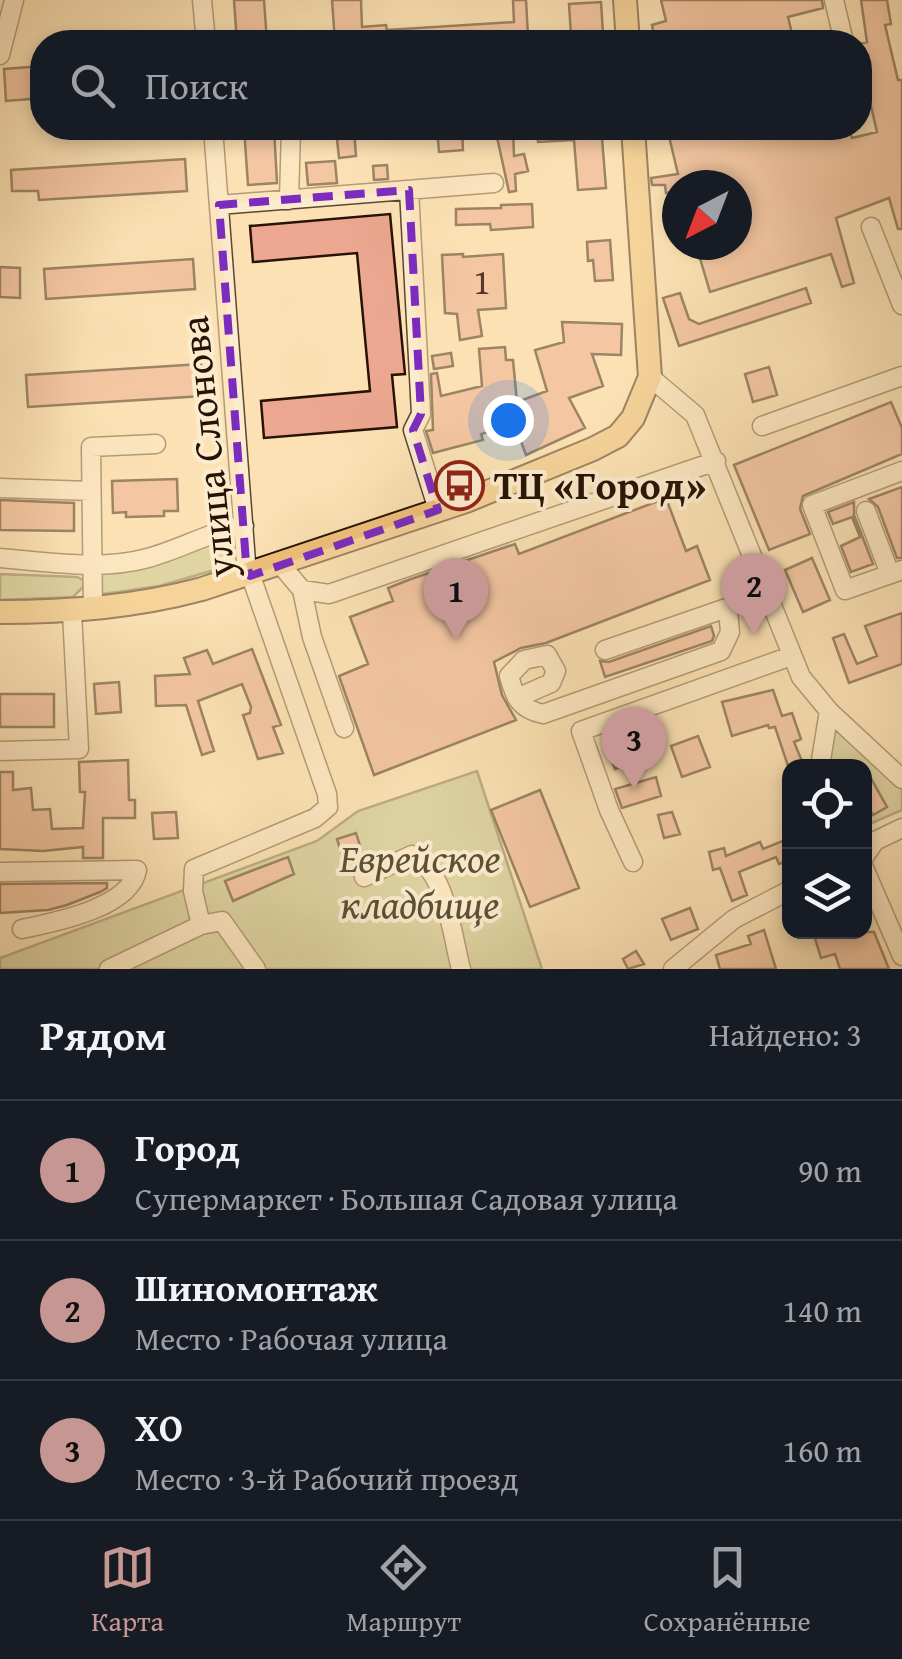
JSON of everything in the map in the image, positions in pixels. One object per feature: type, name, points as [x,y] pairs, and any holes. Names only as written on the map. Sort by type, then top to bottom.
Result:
[{"type":"main road","points":[[625,0],[627,30]]},
{"type":"main road","points":[[0,612],[82,611],[166,599],[250,576],[523,478],[618,436],[643,400],[650,377],[634,140]]},
{"type":"street","points":[[0,55],[14,0]]},
{"type":"street","points":[[202,0],[205,30]]},
{"type":"street","points":[[834,0],[841,30]]},
{"type":"street","name":"улица Слонова","points":[[201,925],[193,892],[194,869],[315,818],[328,807],[327,794],[250,576],[214,140]]},
{"type":"street","points":[[290,200],[291,140]]},
{"type":"street","points":[[219,205],[494,183]]},
{"type":"street","points":[[409,190],[421,414],[413,430],[438,510]]},
{"type":"street","points":[[870,227],[902,305]]},
{"type":"street","points":[[762,426],[902,376]]},
{"type":"street","points":[[650,377],[695,414],[801,677],[828,711],[902,778]]},
{"type":"street","points":[[0,751],[80,749],[82,611],[90,565],[91,447],[156,444]]},
{"type":"street","points":[[302,590],[329,594],[716,461]]},
{"type":"street","points":[[866,511],[896,572],[845,590],[812,505],[902,472]]},
{"type":"street","points":[[0,488],[92,491]]},
{"type":"street","points":[[0,558],[90,565],[146,558],[244,526]]},
{"type":"street","points":[[281,565],[302,590],[312,637],[344,728]]},
{"type":"street","points":[[606,650],[767,594]]},
{"type":"street","points":[[517,698],[526,710],[544,714],[721,651],[730,632],[728,610]]},
{"type":"street","points":[[633,862],[608,810],[580,731],[791,656]]},
{"type":"street","points":[[822,759],[828,711]]},
{"type":"street","points":[[870,849],[875,841],[902,828]]},
{"type":"street","points":[[364,877],[412,855],[424,860],[438,878],[462,969]]},
{"type":"street","points":[[0,872],[137,870],[128,890],[112,900],[64,920],[22,930]]},
{"type":"street","points":[[872,887],[902,956]]},
{"type":"street","points":[[673,969],[734,919],[782,894]]},
{"type":"street","points":[[110,969],[201,925],[222,921],[256,969]]},
{"type":"highlighted area","points":[[409,190],[421,414],[413,430],[438,510],[250,576],[219,205]]},
{"type":"green space","points":[[217,539],[225,541],[230,552],[225,567],[159,586],[103,594],[98,589],[98,576],[104,572]]},
{"type":"green space","points":[[0,574],[77,577],[84,586],[73,597],[0,600]]},
{"type":"green space","points":[[838,726],[902,787],[902,810],[872,823],[872,759],[829,759],[827,734]]},
{"type":"green space","name":"Еврейское кладбище","points":[[477,771],[542,969],[0,969],[0,958],[317,841],[358,811]]},
{"type":"building","points":[[234,0],[264,0],[266,30],[236,30]]},
{"type":"building","points":[[332,0],[361,0],[362,27],[386,25],[387,30],[334,30]]},
{"type":"building","points":[[513,0],[526,0],[528,30],[387,30],[514,22]]},
{"type":"building","points":[[661,0],[822,0],[823,8],[788,17],[791,30],[653,30],[652,25],[666,21]]},
{"type":"building","points":[[861,0],[887,0],[891,24],[885,25],[898,80],[902,80],[902,229],[898,229],[889,198],[836,218],[854,283],[842,287],[831,254],[710,292],[700,260],[752,260],[752,170],[677,170],[670,140],[872,140],[872,133],[877,132],[872,111],[872,30],[865,30]]},
{"type":"building","points":[[601,2],[603,30],[571,30],[569,4]]},
{"type":"building","points":[[30,67],[30,99],[6,101],[4,69]]},
{"type":"building","points":[[245,140],[275,140],[277,183],[248,185]]},
{"type":"building","points":[[337,140],[355,140],[356,156],[339,158]]},
{"type":"building","points":[[438,140],[463,140],[463,150],[439,152]]},
{"type":"building","points":[[498,140],[513,140],[514,156],[524,154],[528,171],[515,174],[516,191],[509,192]]},
{"type":"building","points":[[574,140],[602,140],[606,188],[578,190]]},
{"type":"building","points":[[185,159],[187,191],[39,200],[38,191],[12,191],[11,170]]},
{"type":"building","points":[[335,161],[337,183],[308,185],[306,163]]},
{"type":"building","points":[[387,165],[388,179],[374,180],[373,166]]},
{"type":"building","points":[[662,176],[662,185],[652,185],[651,178]]},
{"type":"building","points":[[532,204],[533,227],[491,230],[490,224],[456,225],[456,209]]},
{"type":"building","points":[[390,214],[405,374],[392,375],[397,427],[264,438],[261,401],[370,391],[357,253],[253,262],[250,226]]},
{"type":"building","points":[[610,240],[613,280],[595,281],[587,242]]},
{"type":"building","points":[[503,254],[506,308],[478,310],[482,336],[460,340],[457,314],[445,313],[442,255]]},
{"type":"building","points":[[193,259],[195,289],[46,299],[44,269]]},
{"type":"building","points":[[0,267],[20,268],[20,298],[0,297]]},
{"type":"building","points":[[806,288],[811,303],[679,346],[663,298],[680,293],[689,319],[699,324]]},
{"type":"building","points":[[562,322],[622,324],[621,355],[592,354],[603,386],[569,398],[585,428],[526,455],[515,425],[481,434],[483,440],[433,453],[426,431],[433,430],[431,374],[437,373],[441,396],[482,386],[479,349],[505,347],[506,360],[513,360],[517,402],[547,391],[535,350],[564,342]]},
{"type":"building","points":[[451,353],[453,366],[434,369],[432,356]]},
{"type":"building","points":[[201,364],[203,396],[28,407],[26,375]]},
{"type":"building","points":[[769,367],[777,395],[753,402],[745,374]]},
{"type":"building","points":[[891,402],[902,428],[902,454],[803,496],[800,509],[810,534],[769,550],[734,465]]},
{"type":"building","points":[[177,479],[178,511],[164,511],[164,516],[126,517],[126,512],[113,513],[112,481]]},
{"type":"building","points":[[902,487],[902,558],[897,558],[878,507],[869,499]]},
{"type":"building","points":[[666,498],[686,551],[697,546],[710,580],[546,643],[521,648],[494,662],[502,695],[516,720],[374,775],[339,676],[368,664],[350,617],[393,601],[388,588],[411,579],[515,544],[519,554]]},
{"type":"building","points":[[0,500],[74,503],[74,531],[0,530]]},
{"type":"building","points":[[854,502],[854,515],[873,564],[851,572],[841,546],[860,537],[852,517],[833,524],[828,512]]},
{"type":"building","points":[[812,558],[830,600],[803,612],[785,570]]},
{"type":"building","points":[[902,613],[902,664],[849,683],[833,638],[844,634],[857,664],[877,656],[865,626]]},
{"type":"building","points":[[711,626],[712,641],[605,677],[600,661],[609,662]]},
{"type":"building","points":[[252,649],[281,725],[273,727],[283,753],[258,759],[243,715],[250,713],[251,707],[242,684],[198,701],[214,751],[202,755],[186,705],[156,706],[155,676],[190,674],[184,658],[207,650],[213,664]]},
{"type":"building","points":[[119,682],[121,712],[96,714],[94,684]]},
{"type":"building","points":[[773,690],[782,716],[792,713],[801,739],[794,742],[801,759],[786,759],[775,727],[768,725],[732,736],[722,702]]},
{"type":"building","points":[[0,694],[54,694],[54,727],[0,727]]},
{"type":"building","points":[[619,734],[623,743],[641,736],[649,755],[615,769],[604,741]]},
{"type":"building","points":[[698,736],[710,767],[682,777],[671,746]]},
{"type":"building","points":[[128,760],[129,800],[135,800],[135,818],[103,818],[103,858],[83,858],[83,847],[43,851],[0,849],[0,772],[13,772],[13,790],[31,788],[33,810],[50,809],[52,829],[83,828],[85,792],[80,792],[79,762]]},
{"type":"building","points":[[656,777],[661,796],[622,808],[615,789]]},
{"type":"building","points":[[872,780],[887,807],[872,813]]},
{"type":"building","points":[[540,790],[579,888],[530,907],[491,810]]},
{"type":"building","points":[[176,812],[178,838],[154,839],[152,813]]},
{"type":"building","points":[[672,812],[680,834],[664,838],[658,815]]},
{"type":"building","points":[[356,833],[361,849],[342,855],[337,839]]},
{"type":"building","points":[[782,841],[782,863],[776,857],[739,872],[747,895],[732,901],[720,868],[713,870],[709,852],[724,848],[726,856],[760,842],[763,849]]},
{"type":"building","points":[[288,857],[294,874],[233,901],[225,881]]},
{"type":"building","points":[[107,883],[107,888],[100,892],[67,905],[0,913],[0,884]]},
{"type":"building","points":[[690,908],[698,929],[671,940],[662,919]]},
{"type":"building","points":[[764,930],[776,969],[720,969],[716,955],[751,944],[748,936]]},
{"type":"building","points":[[874,932],[889,969],[840,969],[835,954],[821,958],[815,939],[872,939]]},
{"type":"building","points":[[636,951],[644,964],[628,969],[623,959]]},
{"type":"place","name":"ТЦ «Город»","points":[[459,485]]},
{"type":"place","name":"Шиномонтаж","points":[[754,635]]},
{"type":"place","name":"Город","points":[[456,640]]},
{"type":"place","name":"ХО","points":[[634,789]]}]
